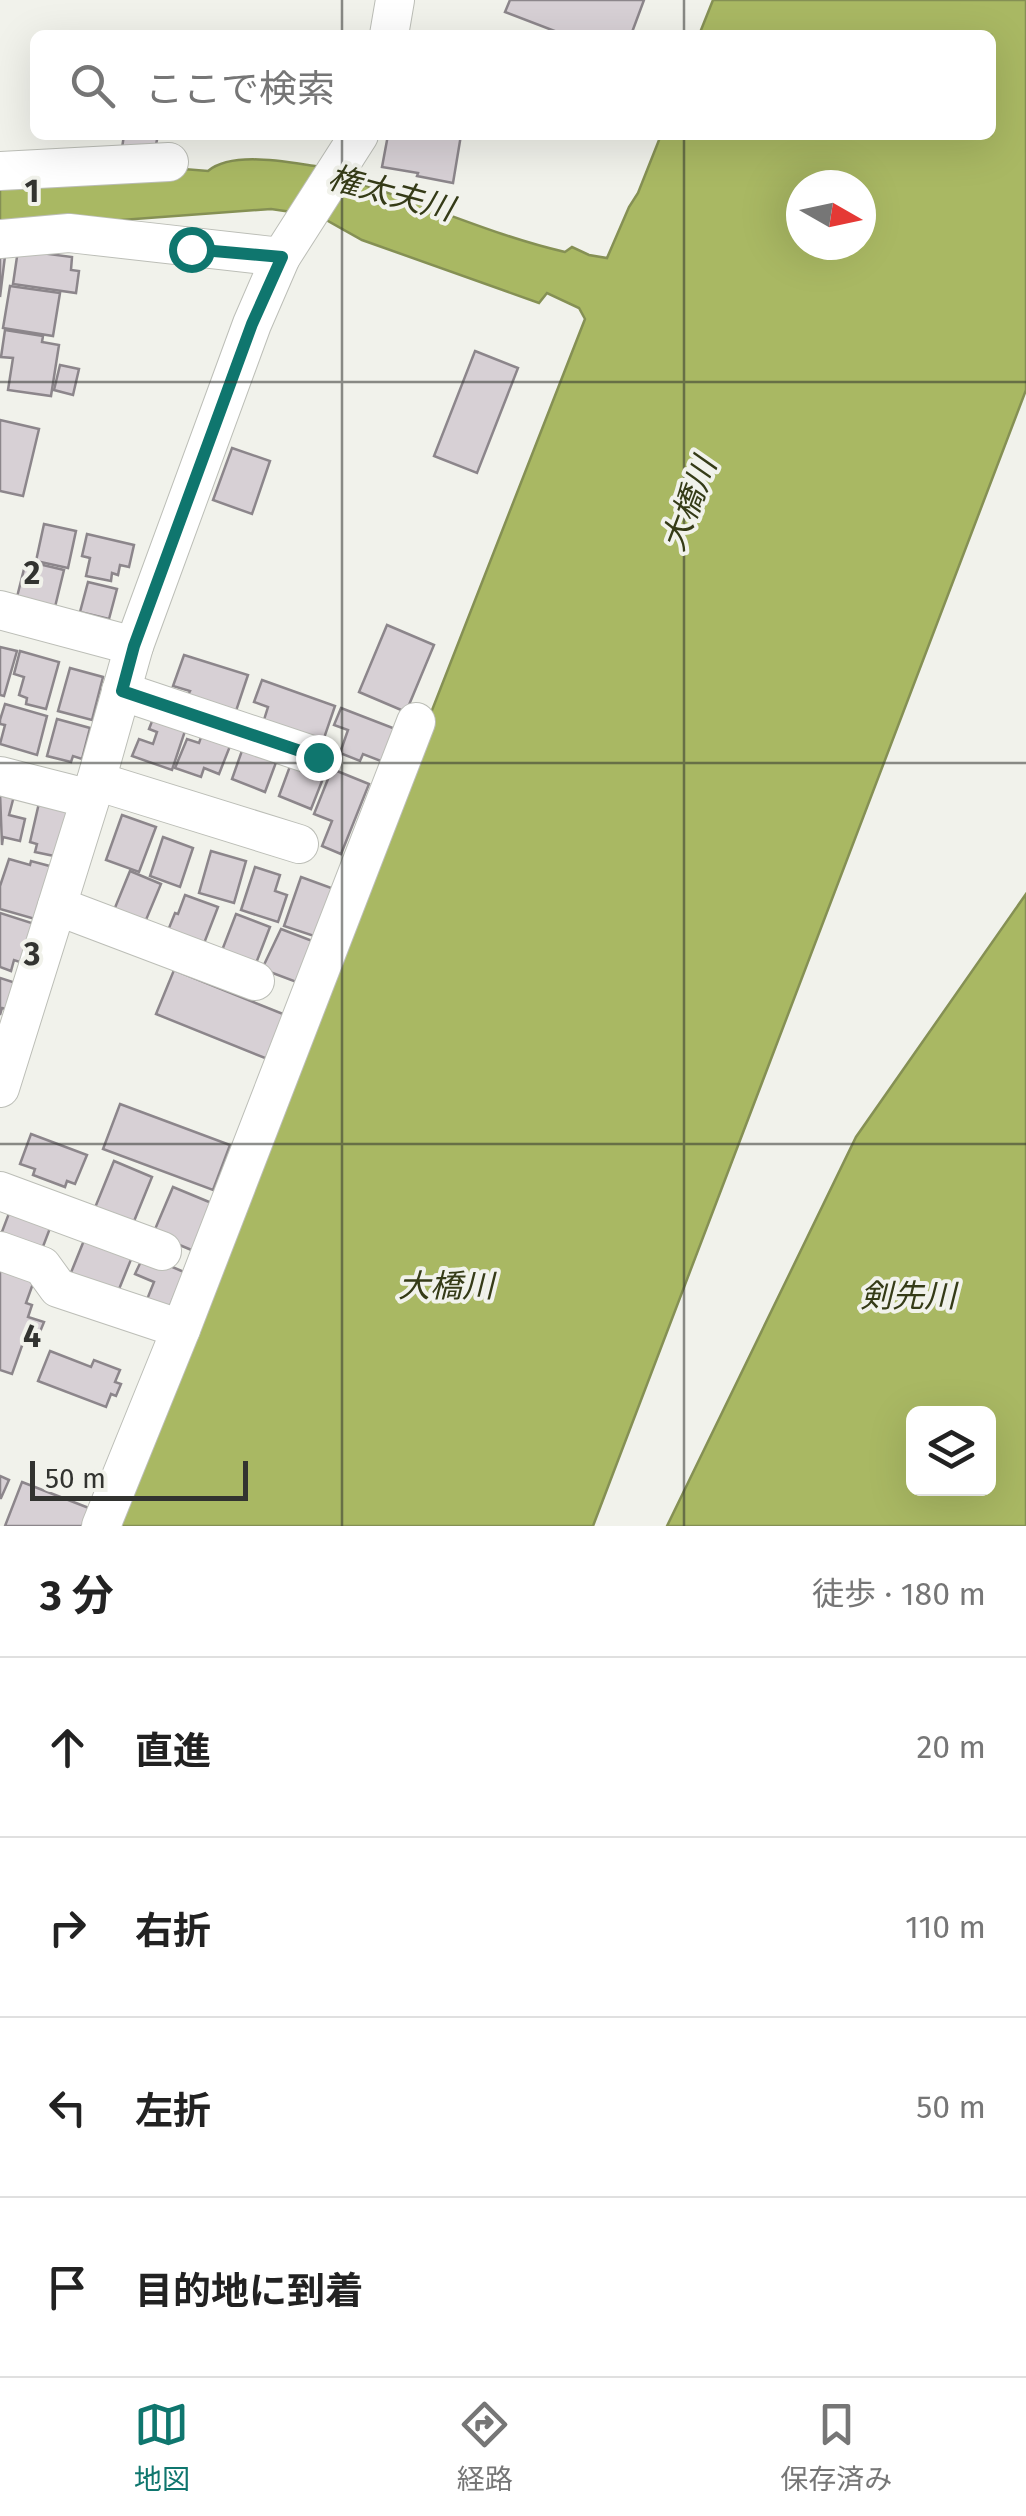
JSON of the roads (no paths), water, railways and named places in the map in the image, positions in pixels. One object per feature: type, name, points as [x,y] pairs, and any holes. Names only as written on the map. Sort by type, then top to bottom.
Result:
[{"type":"street","points":[[390,30],[395,0]]},
{"type":"street","points":[[4,1064],[57,906],[134,646],[246,342],[290,244],[350,150]]},
{"type":"street","points":[[0,170],[169,162]]},
{"type":"street","points":[[0,239],[68,233],[191,249],[290,244]]},
{"type":"street","points":[[0,610],[134,646]]},
{"type":"street","points":[[122,691],[318,757]]},
{"type":"street","points":[[101,1526],[416,722]]},
{"type":"street","points":[[0,776],[93,790],[299,844]]},
{"type":"street","points":[[57,906],[255,981]]},
{"type":"street","points":[[0,1191],[162,1250]]},
{"type":"street","points":[[0,1251],[42,1266],[58,1288],[181,1329]]},
{"type":"water","name":"大橋川","points":[[713,0],[1026,0],[1026,390],[593,1526],[113,1526],[585,319],[579,308],[547,293],[539,303],[362,240],[319,216],[271,209],[0,229],[0,178],[171,168],[208,171],[231,161],[289,162],[324,168],[321,173],[534,244],[565,252],[572,247],[607,258],[659,140],[996,140],[996,30],[701,30]]},
{"type":"water","name":"剣先川","points":[[1026,894],[1026,1526],[667,1526],[856,1137]]},
{"type":"water label","name":"権太夫川","points":[[391,193]]}]
